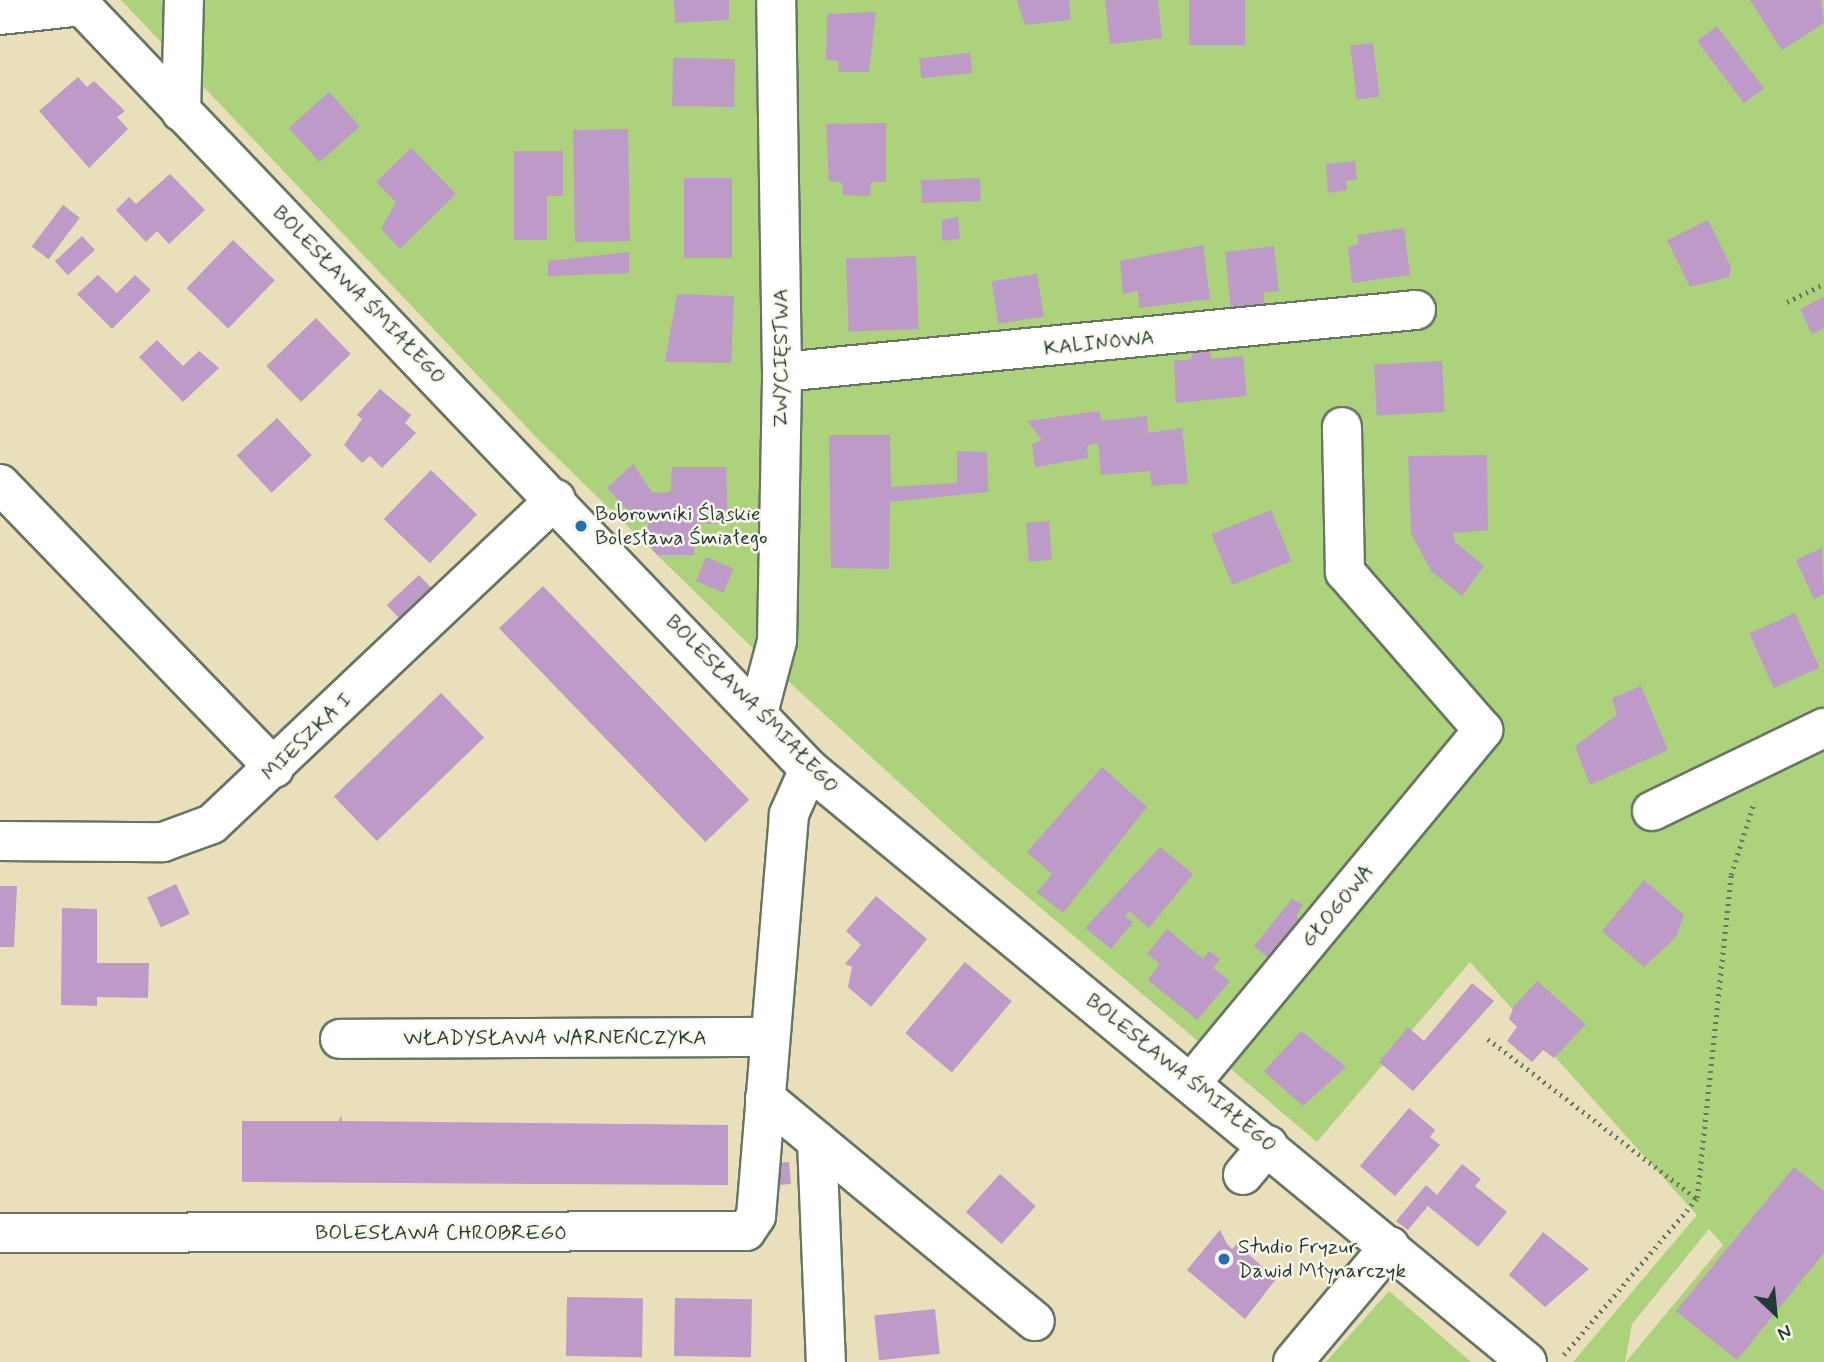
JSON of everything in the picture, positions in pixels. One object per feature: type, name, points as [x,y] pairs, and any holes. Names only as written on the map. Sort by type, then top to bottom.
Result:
[{"type":"street","points":[[181,112],[184,0]]},
{"type":"street","name":"ZWYCIĘSTWA","points":[[758,713],[778,641],[782,372],[776,0]]},
{"type":"street","points":[[0,15],[81,2]]},
{"type":"street","name":"BOLESŁAWA ŚMIAŁEGO","points":[[81,2],[181,112],[556,499],[810,769],[1391,1246],[1527,1362]]},
{"type":"street","name":"KALINOWA","points":[[782,372],[1416,310]]},
{"type":"street","name":"GŁOGOWA","points":[[1192,1082],[1483,730],[1345,572],[1342,427]]},
{"type":"street","points":[[0,484],[274,768]]},
{"type":"street","name":"MIESZKA I","points":[[0,841],[180,839],[212,824],[556,499]]},
{"type":"street","points":[[1652,811],[1824,728]]},
{"type":"street","name":"BOLESŁAWA CHROBREGO","points":[[0,1233],[740,1233],[756,1216],[789,814],[810,769]]},
{"type":"street","name":"WŁADYSŁAWA WARNEŃCZYKA","points":[[341,1040],[770,1037]]},
{"type":"street","points":[[765,1098],[1035,1321]]},
{"type":"street","points":[[817,1141],[826,1362]]},
{"type":"street","points":[[1243,1175],[1268,1145]]},
{"type":"street","points":[[1293,1362],[1391,1246]]},
{"type":"path","points":[[1787,302],[1824,284]]},
{"type":"path","points":[[1558,1362],[1697,1199],[1731,875],[1756,798],[1743,767]]},
{"type":"path","points":[[1488,1039],[1697,1199]]},
{"type":"green space","points":[[121,0],[1824,0],[1824,1362],[1626,1362],[1723,1245],[1709,1229],[1632,1324],[1625,1362],[1573,1362],[1697,1215],[1470,962],[1317,1142],[983,859],[766,661],[538,439]]},
{"type":"green space","points":[[1389,1291],[1471,1362],[1326,1362]]},
{"type":"building","points":[[674,0],[729,0],[729,20],[675,23]]},
{"type":"building","points":[[1017,0],[1069,0],[1071,20],[1025,25]]},
{"type":"building","points":[[1105,0],[1158,0],[1162,38],[1110,44]]},
{"type":"building","points":[[1189,0],[1245,0],[1245,45],[1189,45]]},
{"type":"building","points":[[1750,0],[1821,0],[1824,23],[1782,50]]},
{"type":"building","points":[[876,12],[869,72],[839,72],[838,61],[826,60],[827,14]]},
{"type":"building","points":[[1717,26],[1764,88],[1744,103],[1697,41]]},
{"type":"building","points":[[1373,43],[1380,97],[1357,99],[1350,46]]},
{"type":"building","points":[[970,53],[972,73],[921,78],[919,58]]},
{"type":"building","points":[[673,58],[735,59],[734,107],[672,106]]},
{"type":"building","points":[[78,77],[87,87],[94,81],[125,111],[117,117],[128,129],[89,168],[39,111]]},
{"type":"building","points":[[329,92],[360,126],[320,162],[289,128]]},
{"type":"building","points":[[886,123],[886,182],[871,182],[870,196],[843,195],[842,183],[829,181],[826,124]]},
{"type":"building","points":[[628,129],[630,241],[575,242],[573,130]]},
{"type":"building","points":[[411,148],[456,194],[400,249],[381,229],[396,202],[376,182]]},
{"type":"building","points":[[514,151],[563,151],[563,196],[547,196],[547,240],[514,240]]},
{"type":"building","points":[[1355,161],[1357,180],[1346,181],[1347,190],[1328,193],[1326,164]]},
{"type":"building","points":[[170,174],[205,210],[169,244],[157,231],[146,242],[116,210],[129,197],[136,204]]},
{"type":"building","points":[[684,178],[732,178],[732,258],[684,258]]},
{"type":"building","points":[[980,178],[981,201],[922,203],[921,180]]},
{"type":"building","points":[[63,205],[80,218],[48,259],[32,247]]},
{"type":"building","points":[[958,217],[960,239],[942,241],[942,220]]},
{"type":"building","points":[[1708,220],[1731,267],[1729,277],[1690,287],[1667,240]]},
{"type":"building","points":[[1404,228],[1410,275],[1352,283],[1348,247],[1359,244],[1357,235]]},
{"type":"building","points":[[82,236],[95,250],[68,275],[55,261]]},
{"type":"building","points":[[233,240],[275,280],[228,328],[186,288]]},
{"type":"building","points":[[1203,245],[1210,299],[1139,308],[1138,291],[1123,294],[1120,261]]},
{"type":"building","points":[[1274,246],[1279,291],[1264,292],[1264,306],[1231,310],[1225,252]]},
{"type":"building","points":[[629,252],[629,273],[548,276],[548,261]]},
{"type":"building","points":[[916,256],[919,329],[849,331],[846,258]]},
{"type":"building","points":[[1037,274],[1044,316],[998,324],[992,281]]},
{"type":"building","points":[[98,275],[117,293],[135,275],[151,290],[112,329],[77,294]]},
{"type":"building","points":[[677,294],[734,296],[731,363],[665,362]]},
{"type":"building","points":[[1824,297],[1824,328],[1812,334],[1800,309]]},
{"type":"building","points":[[316,318],[351,354],[301,402],[266,366]]},
{"type":"building","points":[[157,340],[183,366],[199,351],[219,368],[183,402],[139,357]]},
{"type":"building","points":[[1209,347],[1211,359],[1243,356],[1247,396],[1176,403],[1174,361],[1192,359],[1191,348]]},
{"type":"building","points":[[1442,361],[1445,412],[1377,415],[1374,365]]},
{"type":"building","points":[[380,389],[411,415],[405,423],[416,433],[382,468],[370,456],[362,463],[344,445],[362,419],[357,415]]},
{"type":"building","points":[[1099,411],[1102,421],[1147,416],[1148,433],[1182,428],[1188,483],[1152,486],[1150,471],[1101,475],[1098,443],[1087,446],[1088,458],[1035,467],[1032,444],[1042,440],[1027,421]]},
{"type":"building","points":[[277,418],[312,455],[272,493],[237,456]]},
{"type":"building","points":[[829,435],[890,435],[891,487],[957,483],[957,451],[987,452],[988,492],[890,502],[889,569],[831,568]]},
{"type":"building","points":[[1487,455],[1488,530],[1453,533],[1455,542],[1484,566],[1462,596],[1431,571],[1411,533],[1408,456]]},
{"type":"building","points":[[633,464],[652,492],[664,493],[671,491],[672,467],[726,467],[728,523],[695,524],[694,555],[657,555],[648,544],[648,521],[638,521],[607,488]]},
{"type":"building","points":[[431,470],[477,514],[430,563],[384,519]]},
{"type":"building","points":[[1271,510],[1292,561],[1232,585],[1212,534]]},
{"type":"building","points":[[1049,521],[1052,560],[1029,562],[1026,523]]},
{"type":"building","points":[[1822,548],[1824,594],[1814,599],[1796,560]]},
{"type":"building","points":[[706,557],[734,569],[723,593],[696,581]]},
{"type":"building","points":[[419,575],[433,590],[401,620],[387,605]]},
{"type":"building","points":[[543,586],[749,800],[705,842],[499,628]]},
{"type":"building","points":[[1795,613],[1819,668],[1774,688],[1749,633]]},
{"type":"building","points":[[1641,686],[1668,750],[1590,785],[1575,746],[1617,715],[1612,698]]},
{"type":"building","points":[[441,693],[484,738],[377,841],[334,797]]},
{"type":"building","points":[[1102,767],[1147,807],[1063,913],[1037,892],[1052,874],[1027,852]]},
{"type":"building","points":[[1160,847],[1193,874],[1149,928],[1129,911],[1125,917],[1133,922],[1111,949],[1085,928]]},
{"type":"building","points":[[1644,880],[1684,915],[1676,937],[1644,967],[1602,931]]},
{"type":"building","points":[[176,884],[190,914],[161,927],[147,898]]},
{"type":"building","points":[[0,886],[17,886],[14,947],[0,947]]},
{"type":"building","points":[[876,896],[927,939],[871,1007],[848,987],[852,967],[845,964],[861,945],[846,931]]},
{"type":"building","points":[[1292,899],[1303,905],[1296,916],[1303,923],[1272,961],[1254,946]]},
{"type":"building","points":[[62,908],[97,909],[97,963],[149,963],[148,998],[97,997],[97,1006],[61,1005]]},
{"type":"building","points":[[1167,929],[1203,959],[1209,951],[1220,959],[1213,968],[1230,981],[1197,1020],[1148,980],[1160,964],[1147,954]]},
{"type":"building","points":[[965,962],[1012,1001],[952,1072],[905,1033]]},
{"type":"building","points":[[1537,981],[1586,1024],[1554,1058],[1543,1050],[1532,1062],[1507,1041],[1517,1027],[1509,1019],[1514,1006]]},
{"type":"building","points":[[1472,983],[1494,1001],[1413,1091],[1379,1062],[1408,1027],[1424,1041]]},
{"type":"building","points":[[1301,1031],[1346,1067],[1303,1106],[1264,1071]]},
{"type":"building","points":[[1409,1108],[1435,1130],[1430,1137],[1440,1145],[1395,1196],[1360,1166]]},
{"type":"building","points":[[341,1115],[342,1121],[728,1125],[728,1185],[242,1182],[242,1121],[339,1121]]},
{"type":"building","points":[[789,1162],[791,1184],[776,1185],[774,1163]]},
{"type":"building","points":[[1462,1164],[1481,1179],[1475,1186],[1507,1212],[1478,1247],[1428,1206],[1408,1230],[1396,1221],[1426,1185],[1437,1195]]},
{"type":"building","points":[[1794,1167],[1824,1191],[1824,1253],[1737,1360],[1676,1311]]},
{"type":"building","points":[[1000,1174],[1036,1206],[1002,1244],[966,1212]]},
{"type":"building","points":[[1220,1230],[1232,1249],[1237,1244],[1276,1279],[1245,1319],[1187,1270]]},
{"type":"building","points":[[1543,1232],[1589,1269],[1545,1307],[1509,1275]]},
{"type":"building","points":[[567,1297],[643,1298],[642,1357],[566,1356]]},
{"type":"building","points":[[675,1298],[752,1299],[751,1357],[674,1356]]},
{"type":"building","points":[[935,1309],[940,1354],[879,1360],[874,1315]]},
{"type":"place","name":"Bobrowniki Śląskie Bolesława Śmiałego","points":[[581,526]]},
{"type":"place","name":"Studio Fryzur Dawid Młynarczyk","points":[[1224,1259]]}]
